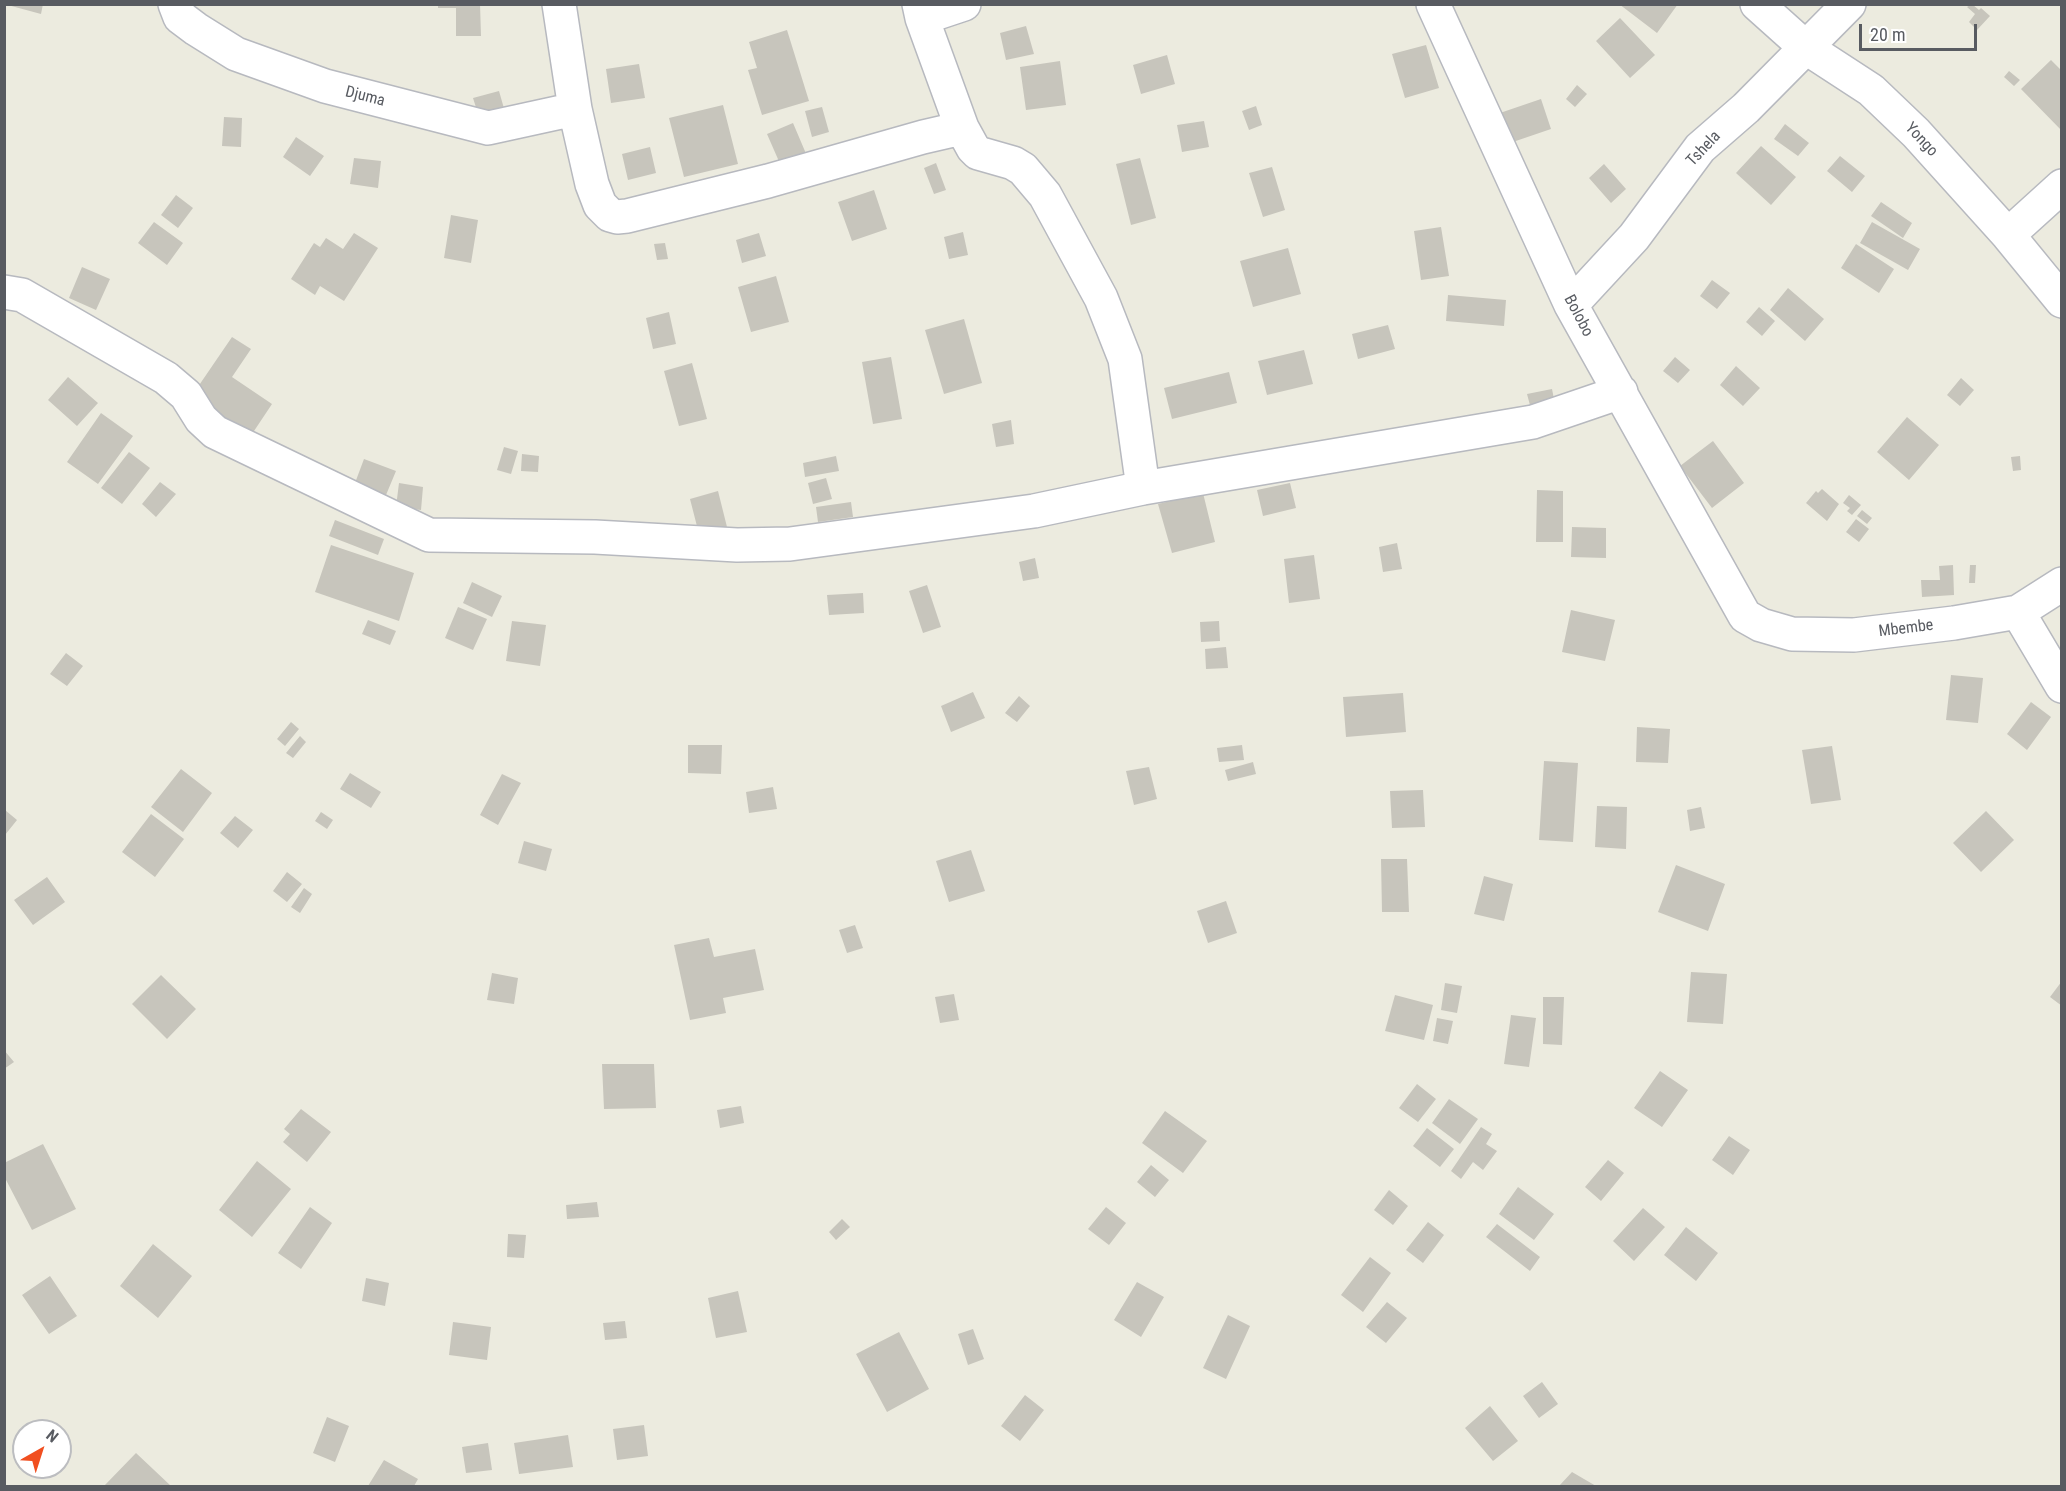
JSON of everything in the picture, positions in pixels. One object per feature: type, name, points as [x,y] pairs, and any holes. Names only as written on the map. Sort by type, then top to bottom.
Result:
[{"type":"street","name":"Djuma","points":[[175,4],[180,16],[236,54],[325,86],[488,128],[575,109]]},
{"type":"street","points":[[559,4],[575,109],[592,184],[600,205],[610,215],[627,216],[768,181],[962,128]]},
{"type":"street","points":[[964,4],[920,11],[962,128],[978,153],[1013,163],[1023,170],[1046,195],[1101,298],[1125,359],[1143,488]]},
{"type":"street","name":"Bolobo","points":[[1433,4],[1571,305],[1745,616]]},
{"type":"street","name":"Yongo","points":[[1756,4],[1805,47],[1871,90],[1916,134],[2007,235],[2061,300]]},
{"type":"street","name":"Tshela","points":[[1571,305],[1634,237],[1700,148],[1746,108],[1849,4]]},
{"type":"street","points":[[2007,235],[2061,186]]},
{"type":"street","points":[[13,293],[166,378],[186,395],[201,419],[215,432],[429,535],[595,537],[737,545],[790,544],[1034,511],[1143,488],[1533,422],[1621,392]]},
{"type":"street","name":"Mbembe","points":[[1745,616],[1792,634],[1854,635],[1954,623],[2018,612],[2061,584]]},
{"type":"street","points":[[2018,612],[2061,686]]},
{"type":"building","points":[[4,4],[43,4],[41,14]]},
{"type":"building","points":[[438,4],[480,4],[481,36],[456,36],[456,8],[438,8]]},
{"type":"building","points":[[1619,4],[1678,4],[1657,33]]},
{"type":"building","points":[[1970,5],[1979,10],[1981,8],[1990,16],[1977,30],[1969,22],[1975,14],[1967,7]]},
{"type":"building","points":[[1620,18],[1655,55],[1630,78],[1596,41]]},
{"type":"building","points":[[1026,26],[1034,54],[1006,60],[1000,33]]},
{"type":"building","points":[[787,30],[809,101],[762,115],[748,70],[757,68],[749,42]]},
{"type":"building","points":[[1426,45],[1439,88],[1405,98],[1392,54]]},
{"type":"building","points":[[1167,55],[1175,84],[1141,94],[1133,65]]},
{"type":"building","points":[[2051,60],[2062,71],[2062,131],[2021,89]]},
{"type":"building","points":[[1060,61],[1066,105],[1026,110],[1020,67]]},
{"type":"building","points":[[639,64],[645,98],[611,103],[606,69]]},
{"type":"building","points":[[2009,71],[2020,80],[2014,86],[2004,77]]},
{"type":"building","points":[[1577,85],[1587,94],[1575,107],[1566,99]]},
{"type":"building","points":[[499,91],[505,112],[480,120],[473,98]]},
{"type":"building","points":[[1541,99],[1551,129],[1507,144],[1497,114]]},
{"type":"building","points":[[723,105],[738,164],[684,177],[669,118]]},
{"type":"building","points":[[1256,106],[1262,125],[1249,130],[1242,111]]},
{"type":"building","points":[[822,107],[829,132],[812,137],[805,111]]},
{"type":"building","points":[[224,117],[242,118],[241,147],[222,146]]},
{"type":"building","points":[[1204,121],[1209,147],[1182,152],[1177,125]]},
{"type":"building","points":[[793,123],[807,156],[781,166],[767,134]]},
{"type":"building","points":[[1785,124],[1809,143],[1798,156],[1774,139]]},
{"type":"building","points":[[296,137],[324,156],[310,176],[283,157]]},
{"type":"building","points":[[1761,146],[1796,177],[1771,205],[1736,173]]},
{"type":"building","points":[[650,147],[656,173],[628,180],[622,154]]},
{"type":"building","points":[[1840,156],[1865,176],[1852,192],[1827,171]]},
{"type":"building","points":[[354,158],[381,161],[378,188],[350,184]]},
{"type":"building","points":[[1140,158],[1156,218],[1131,225],[1116,164]]},
{"type":"building","points":[[936,163],[946,190],[934,194],[924,168]]},
{"type":"building","points":[[1604,164],[1626,189],[1611,203],[1589,178]]},
{"type":"building","points":[[1272,167],[1285,210],[1263,217],[1249,173]]},
{"type":"building","points":[[874,190],[887,229],[852,241],[838,202]]},
{"type":"building","points":[[176,195],[193,208],[178,228],[161,215]]},
{"type":"building","points":[[1881,202],[1912,223],[1903,238],[1871,216]]},
{"type":"building","points":[[451,215],[478,220],[471,263],[444,258]]},
{"type":"building","points":[[154,222],[183,243],[167,265],[138,243]]},
{"type":"building","points":[[1872,222],[1920,249],[1908,270],[1860,243]]},
{"type":"building","points":[[1441,227],[1449,276],[1421,280],[1414,231]]},
{"type":"building","points":[[963,232],[968,255],[949,259],[944,237]]},
{"type":"building","points":[[354,233],[378,248],[344,301],[320,286],[315,295],[291,279],[314,243],[320,247],[326,238],[343,249]]},
{"type":"building","points":[[759,233],[766,256],[742,263],[736,240]]},
{"type":"building","points":[[665,243],[668,259],[657,260],[654,244]]},
{"type":"building","points":[[1856,244],[1894,269],[1879,293],[1841,268]]},
{"type":"building","points":[[1288,248],[1301,294],[1253,307],[1240,261]]},
{"type":"building","points":[[82,267],[110,279],[96,310],[69,298]]},
{"type":"building","points":[[776,276],[789,322],[751,332],[738,287]]},
{"type":"building","points":[[1712,280],[1730,293],[1717,309],[1700,296]]},
{"type":"building","points":[[1788,288],[1824,319],[1805,341],[1770,310]]},
{"type":"building","points":[[1448,295],[1506,300],[1504,326],[1446,321]]},
{"type":"building","points":[[1759,307],[1775,321],[1762,336],[1746,322]]},
{"type":"building","points":[[669,312],[676,344],[653,349],[646,318]]},
{"type":"building","points":[[964,319],[982,383],[944,394],[925,330]]},
{"type":"building","points":[[1388,325],[1395,349],[1358,359],[1352,334]]},
{"type":"building","points":[[232,337],[251,349],[232,377],[272,404],[250,437],[191,397]]},
{"type":"building","points":[[1304,350],[1313,384],[1267,395],[1258,361]]},
{"type":"building","points":[[891,357],[902,419],[873,424],[862,362]]},
{"type":"building","points":[[1675,357],[1690,370],[1678,383],[1663,371]]},
{"type":"building","points":[[692,363],[707,419],[679,426],[664,371]]},
{"type":"building","points":[[1736,366],[1760,388],[1743,406],[1720,385]]},
{"type":"building","points":[[1229,372],[1237,403],[1172,419],[1164,388]]},
{"type":"building","points":[[68,377],[98,403],[77,426],[48,400]]},
{"type":"building","points":[[1961,378],[1974,390],[1960,406],[1947,395]]},
{"type":"building","points":[[1552,389],[1555,404],[1531,409],[1527,394]]},
{"type":"building","points":[[101,413],[133,436],[98,484],[67,462]]},
{"type":"building","points":[[1907,417],[1939,445],[1909,480],[1877,452]]},
{"type":"building","points":[[1011,420],[1014,444],[996,447],[992,424]]},
{"type":"building","points":[[1713,441],[1744,483],[1712,508],[1680,466]]},
{"type":"building","points":[[504,447],[518,451],[511,474],[497,470]]},
{"type":"building","points":[[129,452],[150,468],[122,504],[101,488]]},
{"type":"building","points":[[522,454],[539,456],[538,472],[521,471]]},
{"type":"building","points":[[836,456],[839,471],[805,477],[803,463]]},
{"type":"building","points":[[2020,456],[2021,470],[2013,471],[2011,457]]},
{"type":"building","points":[[364,459],[396,471],[386,495],[355,483]]},
{"type":"building","points":[[826,478],[832,499],[813,504],[808,483]]},
{"type":"building","points":[[160,482],[176,494],[156,517],[142,504]]},
{"type":"building","points":[[399,483],[423,487],[421,510],[396,507]]},
{"type":"building","points":[[1290,483],[1296,508],[1263,516],[1257,490]]},
{"type":"building","points":[[1822,489],[1839,504],[1827,521],[1806,503],[1816,491],[1818,493]]},
{"type":"building","points":[[1537,490],[1563,491],[1563,542],[1536,542]]},
{"type":"building","points":[[718,491],[727,527],[699,534],[690,499]]},
{"type":"building","points":[[1203,493],[1215,542],[1172,553],[1158,504]]},
{"type":"building","points":[[1849,495],[1861,505],[1852,515],[1847,511],[1850,508],[1843,503]]},
{"type":"building","points":[[851,502],[853,517],[818,522],[816,507]]},
{"type":"building","points":[[1862,510],[1872,518],[1867,524],[1857,516]]},
{"type":"building","points":[[1856,519],[1869,529],[1859,542],[1846,532]]},
{"type":"building","points":[[335,520],[384,539],[378,555],[329,536]]},
{"type":"building","points":[[1572,527],[1606,528],[1606,558],[1571,557]]},
{"type":"building","points":[[1397,543],[1402,569],[1383,572],[1379,547]]},
{"type":"building","points":[[331,545],[414,573],[399,621],[315,592]]},
{"type":"building","points":[[1314,555],[1320,599],[1289,603],[1284,559]]},
{"type":"building","points":[[1035,558],[1039,578],[1023,581],[1019,562]]},
{"type":"building","points":[[1953,565],[1954,595],[1922,597],[1921,580],[1940,580],[1939,566]]},
{"type":"building","points":[[1970,565],[1976,565],[1975,583],[1969,583]]},
{"type":"building","points":[[472,582],[502,596],[492,617],[463,603]]},
{"type":"building","points":[[927,585],[941,627],[923,633],[909,591]]},
{"type":"building","points":[[863,593],[864,613],[829,615],[827,595]]},
{"type":"building","points":[[458,607],[487,619],[473,650],[445,638]]},
{"type":"building","points":[[1571,610],[1615,620],[1605,661],[1562,652]]},
{"type":"building","points":[[368,620],[396,631],[390,645],[362,634]]},
{"type":"building","points":[[512,621],[546,625],[540,666],[506,661]]},
{"type":"building","points":[[1219,621],[1220,641],[1201,642],[1200,622]]},
{"type":"building","points":[[1226,647],[1228,668],[1206,669],[1205,649]]},
{"type":"building","points":[[66,653],[83,666],[67,686],[50,674]]},
{"type":"building","points":[[1951,675],[1983,678],[1978,723],[1946,720]]},
{"type":"building","points":[[973,692],[985,718],[951,732],[941,706]]},
{"type":"building","points":[[1403,693],[1406,732],[1346,737],[1343,697]]},
{"type":"building","points":[[1019,696],[1030,706],[1017,722],[1005,713]]},
{"type":"building","points":[[2031,702],[2051,717],[2027,750],[2007,734]]},
{"type":"building","points":[[291,722],[299,729],[285,746],[277,739]]},
{"type":"building","points":[[1637,727],[1670,729],[1668,763],[1636,762]]},
{"type":"building","points":[[300,736],[306,742],[293,758],[286,753]]},
{"type":"building","points":[[688,745],[722,745],[721,774],[688,773]]},
{"type":"building","points":[[1242,745],[1244,760],[1219,762],[1217,748]]},
{"type":"building","points":[[1832,746],[1841,800],[1811,804],[1802,750]]},
{"type":"building","points":[[1544,761],[1578,763],[1573,842],[1539,840]]},
{"type":"building","points":[[1253,762],[1256,774],[1228,781],[1225,770]]},
{"type":"building","points":[[1149,767],[1157,799],[1134,805],[1126,771]]},
{"type":"building","points":[[181,769],[212,793],[183,832],[151,807]]},
{"type":"building","points":[[350,773],[381,792],[371,808],[340,789]]},
{"type":"building","points":[[502,774],[521,783],[498,825],[480,815]]},
{"type":"building","points":[[773,787],[777,809],[749,813],[746,792]]},
{"type":"building","points":[[1423,790],[1425,827],[1392,828],[1390,791]]},
{"type":"building","points":[[1597,806],[1627,807],[1626,849],[1595,847]]},
{"type":"building","points":[[1701,807],[1705,828],[1690,831],[1687,810]]},
{"type":"building","points":[[5,810],[17,820],[5,835]]},
{"type":"building","points":[[1986,811],[2014,840],[1981,872],[1953,843]]},
{"type":"building","points":[[321,812],[333,820],[327,829],[315,821]]},
{"type":"building","points":[[151,814],[184,839],[155,877],[122,852]]},
{"type":"building","points":[[235,816],[253,830],[238,848],[220,833]]},
{"type":"building","points":[[524,841],[552,849],[546,871],[518,863]]},
{"type":"building","points":[[971,850],[985,891],[949,902],[936,861]]},
{"type":"building","points":[[1381,859],[1407,859],[1409,912],[1382,912]]},
{"type":"building","points":[[1676,865],[1725,884],[1708,931],[1658,912]]},
{"type":"building","points":[[287,872],[302,884],[287,902],[273,891]]},
{"type":"building","points":[[1484,876],[1513,884],[1504,921],[1474,914]]},
{"type":"building","points":[[47,877],[65,902],[33,925],[14,900]]},
{"type":"building","points":[[304,888],[312,894],[300,913],[291,907]]},
{"type":"building","points":[[1226,901],[1237,933],[1208,943],[1197,911]]},
{"type":"building","points":[[855,925],[863,948],[847,953],[839,930]]},
{"type":"building","points":[[709,938],[714,957],[755,949],[764,990],[723,998],[726,1013],[690,1020],[674,945]]},
{"type":"building","points":[[1691,972],[1727,974],[1723,1024],[1687,1022]]},
{"type":"building","points":[[492,973],[518,978],[514,1004],[487,1000]]},
{"type":"building","points":[[161,975],[196,1009],[167,1039],[132,1004]]},
{"type":"building","points":[[2062,981],[2062,1006],[2050,997]]},
{"type":"building","points":[[1445,983],[1462,986],[1457,1013],[1441,1010]]},
{"type":"building","points":[[954,994],[959,1020],[940,1023],[935,997]]},
{"type":"building","points":[[1395,995],[1433,1005],[1424,1040],[1385,1031]]},
{"type":"building","points":[[1543,997],[1564,997],[1562,1045],[1543,1044]]},
{"type":"building","points":[[1511,1015],[1536,1018],[1529,1067],[1504,1064]]},
{"type":"building","points":[[1437,1018],[1453,1021],[1448,1044],[1433,1041]]},
{"type":"building","points":[[4,1050],[14,1062],[4,1069]]},
{"type":"building","points":[[602,1064],[654,1064],[656,1108],[604,1109]]},
{"type":"building","points":[[1660,1071],[1688,1090],[1662,1127],[1634,1108]]},
{"type":"building","points":[[1417,1084],[1436,1099],[1418,1122],[1399,1108]]},
{"type":"building","points":[[1449,1099],[1478,1119],[1460,1144],[1432,1123]]},
{"type":"building","points":[[741,1106],[744,1123],[720,1128],[717,1110]]},
{"type":"building","points":[[301,1109],[331,1132],[307,1162],[283,1142],[290,1134],[284,1129]]},
{"type":"building","points":[[1165,1111],[1207,1141],[1183,1173],[1142,1143]]},
{"type":"building","points":[[1481,1127],[1492,1134],[1486,1144],[1497,1151],[1483,1170],[1473,1162],[1461,1179],[1451,1171]]},
{"type":"building","points":[[1427,1128],[1454,1149],[1440,1167],[1413,1146]]},
{"type":"building","points":[[1729,1136],[1750,1150],[1733,1175],[1712,1160]]},
{"type":"building","points":[[43,1144],[76,1209],[32,1230],[4,1176],[4,1163]]},
{"type":"building","points":[[1608,1160],[1624,1173],[1601,1201],[1585,1187]]},
{"type":"building","points":[[257,1161],[291,1189],[252,1237],[219,1210]]},
{"type":"building","points":[[1151,1165],[1169,1180],[1155,1197],[1137,1182]]},
{"type":"building","points":[[1518,1187],[1554,1214],[1534,1240],[1499,1214]]},
{"type":"building","points":[[1389,1190],[1408,1206],[1393,1225],[1374,1210]]},
{"type":"building","points":[[597,1202],[599,1217],[567,1219],[566,1205]]},
{"type":"building","points":[[310,1207],[332,1223],[301,1269],[278,1253]]},
{"type":"building","points":[[1106,1207],[1126,1223],[1109,1245],[1088,1229]]},
{"type":"building","points":[[1643,1208],[1665,1227],[1634,1261],[1613,1241]]},
{"type":"building","points":[[842,1219],[850,1227],[836,1240],[829,1232]]},
{"type":"building","points":[[1428,1222],[1444,1235],[1423,1263],[1406,1250]]},
{"type":"building","points":[[1497,1224],[1540,1257],[1530,1271],[1486,1237]]},
{"type":"building","points":[[1686,1227],[1718,1253],[1696,1281],[1664,1255]]},
{"type":"building","points":[[508,1234],[526,1235],[524,1258],[507,1257]]},
{"type":"building","points":[[153,1244],[192,1276],[158,1318],[120,1286]]},
{"type":"building","points":[[1370,1257],[1391,1273],[1363,1312],[1341,1295]]},
{"type":"building","points":[[50,1276],[77,1316],[49,1334],[22,1295]]},
{"type":"building","points":[[366,1278],[389,1283],[385,1306],[362,1301]]},
{"type":"building","points":[[1137,1282],[1164,1297],[1141,1337],[1114,1320]]},
{"type":"building","points":[[738,1291],[747,1332],[716,1338],[708,1298]]},
{"type":"building","points":[[1387,1302],[1407,1318],[1386,1343],[1366,1327]]},
{"type":"building","points":[[1228,1315],[1250,1326],[1226,1379],[1203,1368]]},
{"type":"building","points":[[625,1321],[627,1338],[605,1340],[603,1323]]},
{"type":"building","points":[[453,1322],[491,1327],[487,1360],[449,1355]]},
{"type":"building","points":[[973,1329],[984,1359],[968,1365],[958,1334]]},
{"type":"building","points":[[899,1332],[929,1389],[887,1412],[856,1354]]},
{"type":"building","points":[[1542,1382],[1558,1404],[1539,1418],[1523,1396]]},
{"type":"building","points":[[1025,1395],[1044,1410],[1020,1441],[1001,1426]]},
{"type":"building","points":[[1490,1406],[1518,1441],[1493,1461],[1465,1428]]},
{"type":"building","points":[[327,1417],[349,1426],[335,1462],[313,1453]]},
{"type":"building","points":[[644,1425],[648,1456],[617,1460],[613,1429]]},
{"type":"building","points":[[568,1435],[573,1467],[519,1474],[514,1443]]},
{"type":"building","points":[[488,1443],[492,1470],[466,1473],[462,1447]]},
{"type":"building","points":[[136,1453],[171,1486],[104,1486]]},
{"type":"building","points":[[384,1460],[418,1479],[414,1486],[368,1486]]},
{"type":"building","points":[[1572,1472],[1596,1486],[1559,1486]]}]
